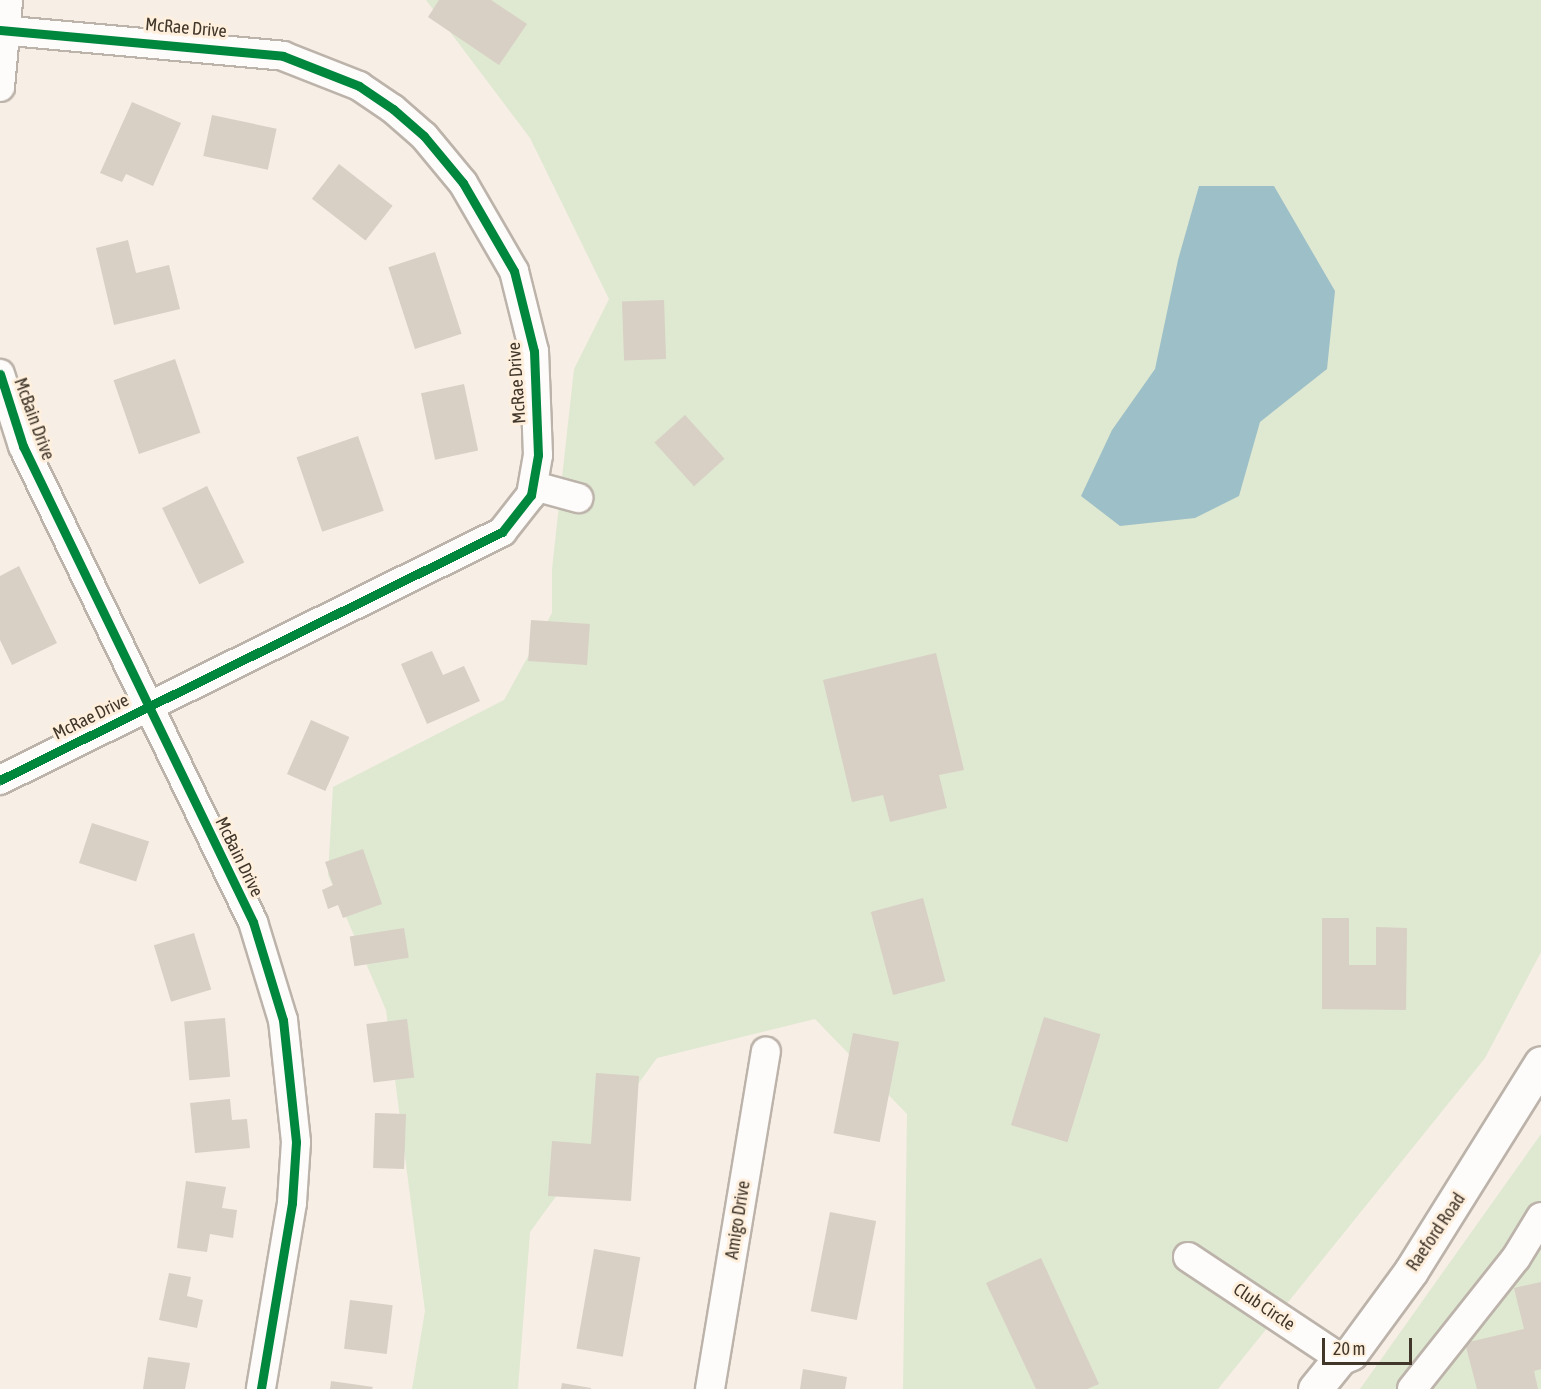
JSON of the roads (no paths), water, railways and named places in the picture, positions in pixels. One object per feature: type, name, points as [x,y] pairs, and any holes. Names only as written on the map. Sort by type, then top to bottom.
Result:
[{"type":"main road","name":"Raeford Road","points":[[1315,1389],[1340,1358],[1351,1353],[1411,1271],[1541,1063]]},
{"type":"street","points":[[0,87],[2,30],[9,0]]},
{"type":"street","name":"McRae Drive","points":[[0,780],[502,532],[517,518],[534,486],[538,455],[534,351],[514,271],[463,183],[424,136],[393,109],[359,86],[283,56],[2,30]]},
{"type":"street","name":"McBain Drive","points":[[0,374],[23,446],[253,922],[283,1020],[295,1132],[292,1203],[261,1389]]},
{"type":"street","points":[[534,486],[578,498]]},
{"type":"street","name":"Amigo Drive","points":[[710,1389],[766,1052]]},
{"type":"street","points":[[1413,1389],[1516,1258],[1541,1217]]},
{"type":"street","name":"Club Circle","points":[[1188,1257],[1340,1358]]},
{"type":"water","points":[[1199,186],[1274,186],[1335,291],[1327,369],[1260,422],[1239,496],[1195,518],[1120,526],[1081,496],[1112,430],[1155,369],[1178,260]]}]
